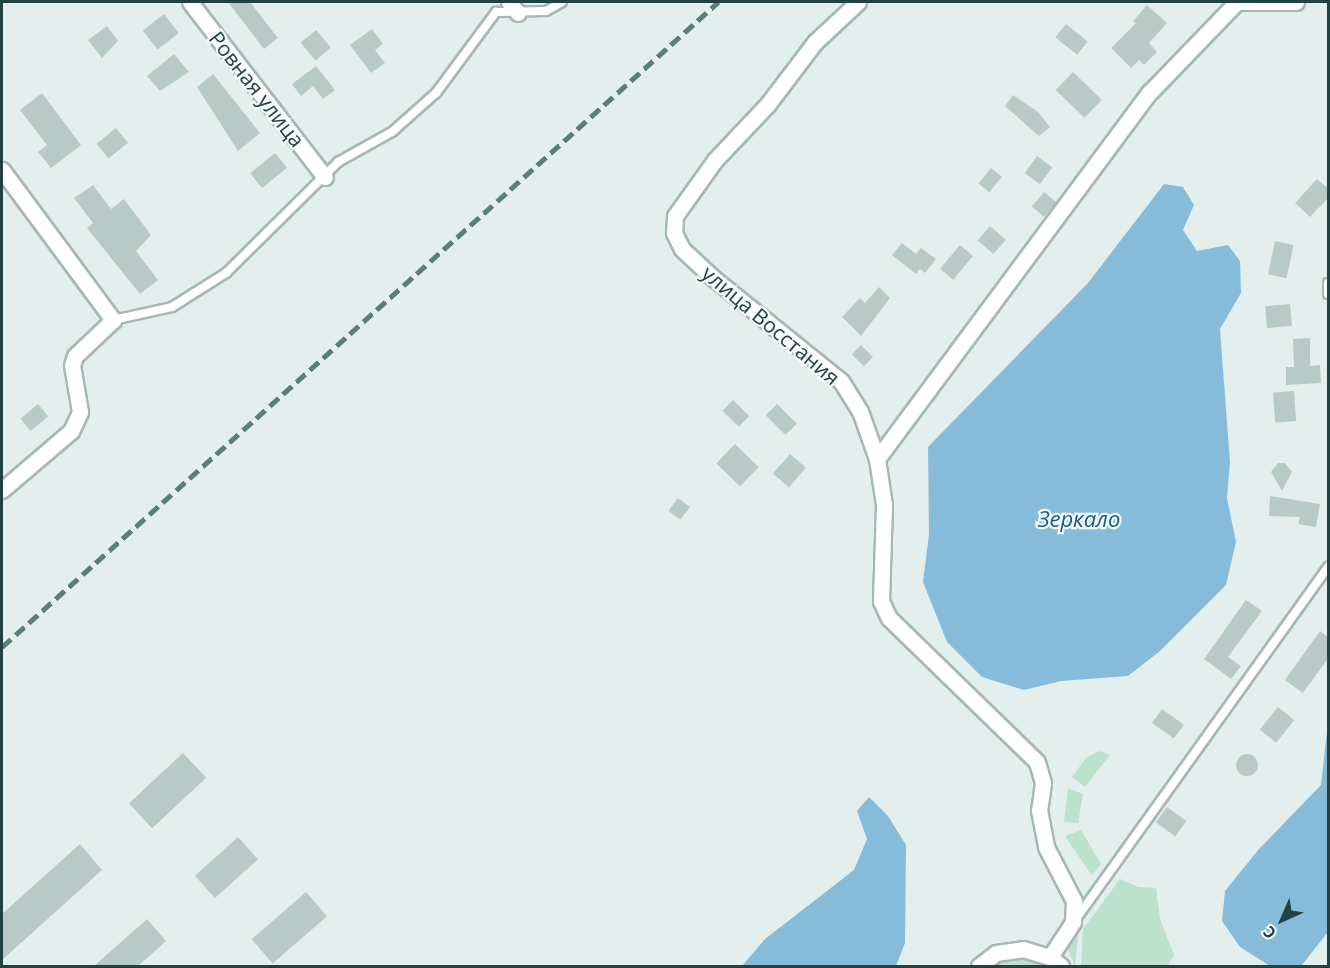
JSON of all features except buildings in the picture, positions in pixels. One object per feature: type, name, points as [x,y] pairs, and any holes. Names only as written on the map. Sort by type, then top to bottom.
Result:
[{"type":"street","name":"Ровная улица","points":[[190,2],[325,177]]},
{"type":"street","name":"улица Восстания","points":[[858,2],[815,42],[768,104],[715,160],[675,216],[674,233],[682,249],[712,277],[841,381],[860,411],[877,459],[884,506],[881,601],[889,618],[1037,762],[1043,783],[1039,810],[1042,828],[1053,865],[1074,901],[1073,922]]},
{"type":"street","points":[[877,459],[1150,92],[1238,2],[1296,2]]},
{"type":"street","points":[[2,170],[113,320],[87,343],[72,365],[80,412],[72,431],[2,490]]},
{"type":"street","points":[[979,966],[996,953],[1011,949],[1056,962],[1073,922]]},
{"type":"lane","points":[[113,320],[172,307],[196,295],[226,273],[338,162],[392,132],[436,93],[496,12],[514,7],[546,11],[562,2]]},
{"type":"lane","points":[[1329,283],[1329,294]]},
{"type":"lane","points":[[1073,922],[1329,567]]},
{"type":"green space","points":[[1099,751],[1110,755],[1085,787],[1072,777],[1086,758]]},
{"type":"green space","points":[[1068,788],[1083,794],[1078,823],[1064,822]]},
{"type":"green space","points":[[1081,830],[1101,864],[1092,876],[1065,836]]},
{"type":"green space","points":[[1120,879],[1138,887],[1156,888],[1160,919],[1174,955],[1168,966],[1081,966],[1083,929]]},
{"type":"green space","points":[[1079,929],[1075,966],[1067,947]]},
{"type":"green space","points":[[1016,957],[1030,959],[1042,966],[991,966]]},
{"type":"water","name":"Зеркало","points":[[1164,184],[1183,187],[1194,205],[1183,230],[1197,251],[1228,245],[1240,261],[1241,293],[1220,329],[1230,462],[1227,498],[1236,542],[1226,585],[1160,651],[1128,676],[1061,681],[1024,690],[982,677],[947,642],[923,582],[929,534],[928,447],[1088,283]]},
{"type":"water","points":[[1328,723],[1328,932],[1302,965],[1270,966],[1240,947],[1222,921],[1225,891],[1259,849],[1321,785]]},
{"type":"water","points":[[869,797],[888,816],[906,845],[905,943],[896,966],[742,966],[765,939],[854,870],[867,839],[857,811]]},
{"type":"railway","points":[[2,647],[718,2]]}]
